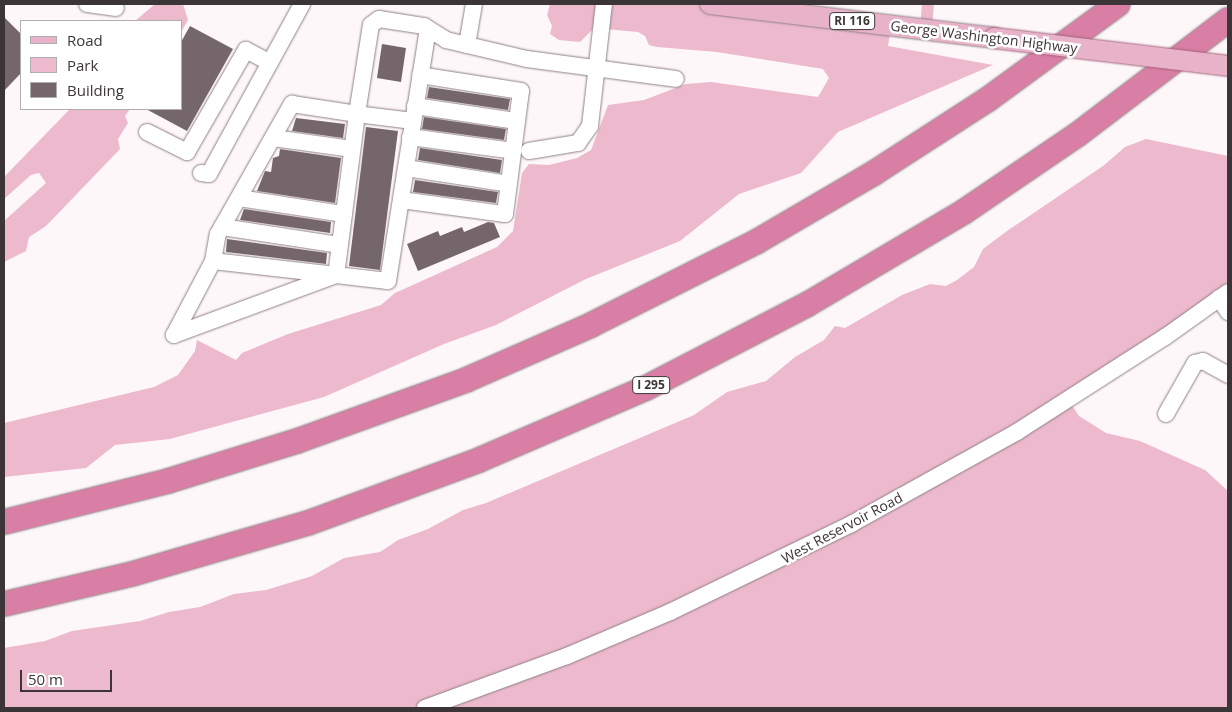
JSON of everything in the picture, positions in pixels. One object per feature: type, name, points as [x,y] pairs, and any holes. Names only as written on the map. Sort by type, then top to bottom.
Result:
[{"type":"highway","points":[[4,522],[160,483],[297,442],[466,380],[591,325],[747,247],[874,173],[987,100],[1118,4]]},
{"type":"highway","name":"I 295","points":[[4,604],[158,567],[316,520],[496,454],[654,384],[808,304],[965,211],[1084,130],[1228,20]]},
{"type":"main road","name":"George Washington Highway","points":[[710,4],[745,6],[1228,66]]},
{"type":"street","points":[[87,4],[116,8]]},
{"type":"street","points":[[201,173],[209,174],[302,4]]},
{"type":"street","points":[[467,45],[474,4]]},
{"type":"street","points":[[413,121],[521,152],[578,143],[590,126],[604,4]]},
{"type":"street","points":[[336,275],[352,149],[371,25],[379,19],[428,29],[446,40],[467,45],[596,71],[676,79]]},
{"type":"street","points":[[212,261],[388,281],[428,29]]},
{"type":"street","points":[[147,132],[187,152],[246,50],[270,63]]},
{"type":"street","points":[[401,200],[505,214],[509,184],[521,152],[517,121],[521,91],[420,75]]},
{"type":"street","points":[[336,275],[174,335],[212,261],[222,227],[292,104],[413,121],[517,121]]},
{"type":"street","points":[[272,138],[352,149]]},
{"type":"street","points":[[406,168],[509,184]]},
{"type":"street","points":[[239,198],[344,214]]},
{"type":"street","points":[[222,227],[340,245]]},
{"type":"street","points":[[1224,295],[1228,312]]},
{"type":"street","name":"West Reservoir Road","points":[[425,708],[460,702],[670,612],[851,524],[1025,427],[1165,337],[1224,295]]},
{"type":"street","points":[[1166,414],[1195,363],[1203,361],[1228,375]]},
{"type":"green space","points":[[155,4],[183,4],[188,20],[182,30],[182,20],[136,20]]},
{"type":"green space","points":[[550,4],[725,4],[891,26],[888,46],[993,65],[838,132],[801,173],[739,194],[680,241],[586,279],[496,325],[444,344],[324,397],[170,439],[115,445],[86,468],[4,477],[4,423],[154,387],[178,375],[195,351],[197,340],[236,360],[242,353],[288,334],[381,305],[395,293],[497,247],[513,231],[522,173],[529,164],[549,165],[577,158],[591,150],[608,105],[644,100],[686,84],[711,82],[818,97],[829,78],[823,69],[717,52],[657,47],[649,45],[645,36],[638,32],[594,28],[580,42],[559,40],[550,34],[552,26],[547,15]]},
{"type":"green space","points":[[922,4],[934,4],[932,28],[920,27]]},
{"type":"green space","points":[[69,110],[129,110],[125,116],[128,123],[118,139],[120,149],[46,226],[29,237],[26,251],[4,262],[4,221],[46,183],[39,173],[31,175],[4,199],[4,177]]},
{"type":"green space","points":[[1146,139],[1228,156],[1228,291],[1069,401],[1079,416],[1106,433],[1140,441],[1205,470],[1228,491],[1228,708],[4,708],[4,648],[45,641],[72,631],[140,621],[169,612],[200,607],[234,594],[266,590],[312,576],[344,558],[380,552],[398,540],[428,529],[463,510],[486,503],[694,415],[727,392],[766,381],[795,357],[824,340],[835,326],[845,328],[902,295],[930,284],[946,286],[957,280],[974,267],[983,249],[1007,231],[1103,166],[1125,147]]},
{"type":"building","points":[[4,17],[20,33],[20,74],[4,91]]},
{"type":"building","points":[[190,26],[233,49],[187,131],[148,110],[182,110],[182,40]]},
{"type":"building","points":[[382,44],[406,48],[401,82],[377,78]]},
{"type":"building","points":[[429,87],[510,99],[508,110],[427,98]]},
{"type":"building","points":[[424,117],[506,129],[504,140],[422,129]]},
{"type":"building","points":[[296,118],[345,124],[343,138],[292,131]]},
{"type":"building","points":[[366,127],[398,131],[380,270],[349,266]]},
{"type":"building","points":[[420,148],[502,160],[500,173],[418,160]]},
{"type":"building","points":[[280,149],[341,158],[335,203],[257,191],[265,171],[271,172],[273,158],[279,156]]},
{"type":"building","points":[[415,180],[498,192],[496,203],[413,192]]},
{"type":"building","points":[[244,209],[331,222],[330,233],[240,220]]},
{"type":"building","points":[[488,222],[494,223],[500,237],[418,271],[407,244],[438,231],[440,236],[462,227],[464,232]]},
{"type":"building","points":[[227,239],[327,253],[326,264],[226,252]]}]
